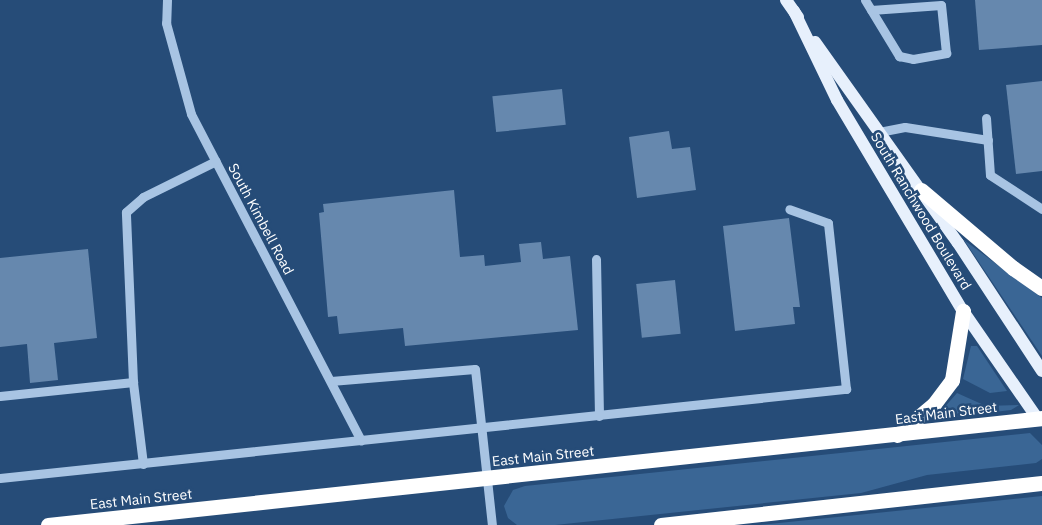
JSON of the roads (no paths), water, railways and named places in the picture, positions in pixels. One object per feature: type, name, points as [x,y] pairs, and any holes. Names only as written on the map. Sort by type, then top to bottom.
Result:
[{"type":"highway","points":[[921,190],[1013,268],[1042,288]]},
{"type":"highway","points":[[897,435],[934,404],[952,380],[963,311]]},
{"type":"highway","name":"East Main Street","points":[[48,525],[1040,421]]},
{"type":"highway","points":[[661,525],[1042,483]]},
{"type":"main road","name":"South Ranchwood Boulevard","points":[[786,0],[921,190],[1042,372]]},
{"type":"main road","name":"South Ranchwood Boulevard","points":[[794,11],[837,100],[963,311],[1040,421]]},
{"type":"street","name":"South Kimbell Road","points":[[167,0],[166,23],[191,114],[361,440]]},
{"type":"street","points":[[865,0],[871,10],[903,59],[946,54],[941,5],[871,10]]},
{"type":"street","points":[[986,118],[990,176],[1042,209]]},
{"type":"street","points":[[879,132],[905,127],[988,140]]},
{"type":"street","points":[[143,464],[134,382],[126,212],[143,197],[216,161]]},
{"type":"street","points":[[0,478],[482,429],[846,389],[828,222],[789,209]]},
{"type":"street","points":[[596,259],[599,416]]},
{"type":"street","points":[[331,381],[475,369],[492,525]]},
{"type":"street","points":[[0,396],[134,382]]}]
